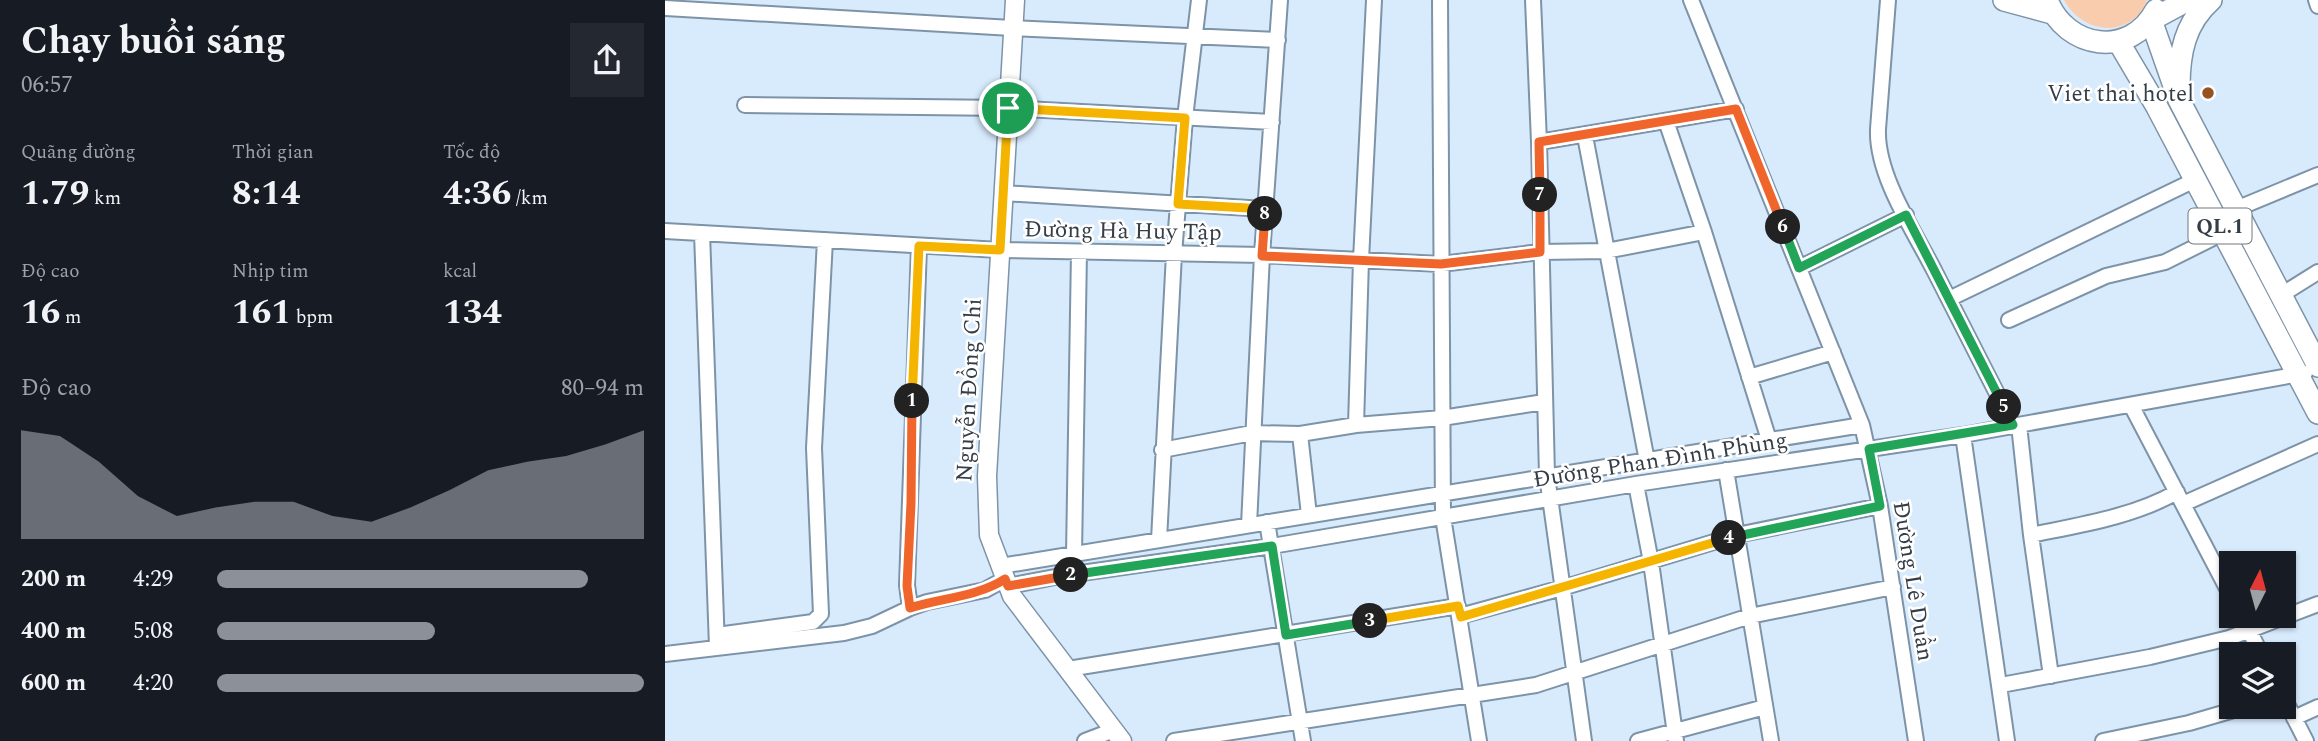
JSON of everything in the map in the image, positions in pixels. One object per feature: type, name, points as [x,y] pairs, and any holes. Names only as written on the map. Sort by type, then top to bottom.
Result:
[{"type":"highway","points":[[2004,0],[2050,6],[2064,28],[2080,38],[2099,43],[2118,41],[2136,34],[2151,20],[2188,0]]},
{"type":"highway","points":[[2151,20],[2161,0]]},
{"type":"highway","points":[[2178,99],[2179,65],[2185,36],[2199,10],[2211,0]]},
{"type":"highway","name":"QL.1","points":[[2151,20],[2178,99],[2281,295],[2311,370],[2318,413]]},
{"type":"highway","name":"QL.1","points":[[2118,41],[2157,107],[2223,233],[2311,370]]},
{"type":"main road","name":"Nguyễn Đổng Chi","points":[[1014,0],[987,476],[989,535],[1012,596],[1118,735]]},
{"type":"street","points":[[1159,540],[1174,254],[1185,118],[1199,0]]},
{"type":"street","points":[[1249,525],[1262,256],[1280,0]]},
{"type":"street","points":[[1356,425],[1374,0]]},
{"type":"street","points":[[1440,0],[1443,517],[1479,741]]},
{"type":"street","points":[[1533,0],[1547,477],[1584,741]]},
{"type":"street","name":"Đường Lê Duẩn","points":[[1691,0],[1862,425],[1880,506],[1916,741]]},
{"type":"street","points":[[1888,0],[1877,146],[1886,173],[1906,215],[2016,425],[2051,676]]},
{"type":"street","points":[[2316,0],[2318,6]]},
{"type":"street","points":[[665,8],[1277,40]]},
{"type":"street","points":[[745,105],[1008,108],[1272,122]]},
{"type":"street","points":[[1539,142],[1736,109]]},
{"type":"street","points":[[1666,121],[1769,440]]},
{"type":"street","points":[[1585,136],[1647,461]]},
{"type":"street","points":[[2236,209],[2318,174]]},
{"type":"street","points":[[1949,299],[2195,180]]},
{"type":"street","points":[[1003,194],[1265,209]]},
{"type":"street","points":[[1799,268],[1906,215]]},
{"type":"street","name":"Đường Hà Huy Tập","points":[[665,231],[1000,250],[1262,256],[1441,264],[1540,252],[1606,251],[1704,232]]},
{"type":"street","points":[[702,233],[717,641]]},
{"type":"street","points":[[2009,320],[2106,275],[2165,262],[2223,233]]},
{"type":"street","points":[[665,654],[813,622],[821,614],[814,448],[825,240]]},
{"type":"street","points":[[910,608],[907,586],[919,246]]},
{"type":"street","points":[[1074,554],[1079,252]]},
{"type":"street","points":[[2281,295],[2318,272]]},
{"type":"street","points":[[1749,377],[1833,352]]},
{"type":"street","name":"Đường Phan Đình Phùng","points":[[1005,577],[1060,576],[1272,546],[1636,484],[1963,435],[2311,370]]},
{"type":"street","points":[[1162,450],[1252,433],[1300,434],[1356,425],[1442,418],[1544,402]]},
{"type":"street","points":[[2131,405],[2219,573]]},
{"type":"street","name":"Đường Phan Đình Phùng","points":[[1005,577],[1074,554],[1862,425]]},
{"type":"street","points":[[1300,434],[1309,515]]},
{"type":"street","points":[[1963,435],[2007,741]]},
{"type":"street","points":[[2031,535],[2180,498],[2318,444]]},
{"type":"street","points":[[1726,470],[1771,741]]},
{"type":"street","points":[[1636,484],[1651,562],[1675,736]]},
{"type":"street","points":[[1067,669],[1459,611],[1562,588],[1737,536],[1880,506]]},
{"type":"street","points":[[1268,522],[1303,741]]},
{"type":"street","points":[[717,641],[843,633],[872,626],[910,608],[946,597],[985,590],[1005,577]]},
{"type":"street","points":[[1174,741],[1536,685],[1750,616],[1893,587]]},
{"type":"street","points":[[2001,685],[2173,652],[2250,631],[2318,604]]},
{"type":"street","points":[[2248,628],[2256,642]]},
{"type":"street","points":[[1638,741],[1675,736],[1765,707]]},
{"type":"street","points":[[2296,717],[2318,707]]},
{"type":"street","points":[[2103,741],[2219,714]]},
{"type":"street","points":[[2295,719],[2306,741]]},
{"type":"street","points":[[1086,741],[1118,735]]},
{"type":"shaded area","points":[[2064,0],[2147,0],[2140,13],[2130,22],[2106,28],[2082,20]]},
{"type":"place","name":"Viet thai hotel","points":[[2208,93]]},
{"type":"route","points":[[1008,108],[1185,118],[1178,204],[1265,209],[1262,256],[1441,264],[1540,252],[1539,142],[1736,109],[1799,268],[1906,215],[2013,425],[1869,449],[1880,506],[1737,536],[1461,617],[1458,606],[1286,635],[1272,546],[1008,586],[1005,579],[985,590],[946,597],[910,608],[907,586],[919,246],[1000,250],[1008,108]]}]
